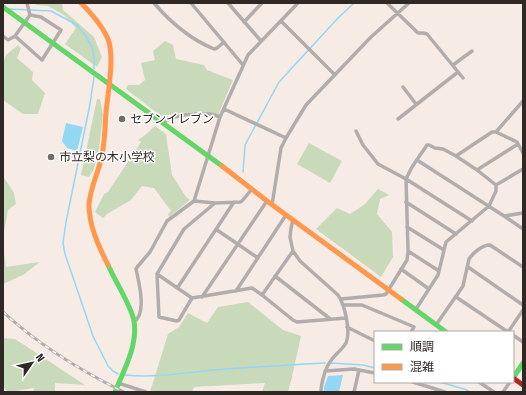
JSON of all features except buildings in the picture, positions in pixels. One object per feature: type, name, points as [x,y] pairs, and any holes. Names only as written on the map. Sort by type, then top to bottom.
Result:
[{"type":"street","points":[[27,3],[30,15]]},
{"type":"street","points":[[81,3],[95,17],[103,30],[109,43],[111,61],[102,156],[89,200],[92,222],[97,243],[130,308],[134,322],[132,343],[125,371],[115,392]]},
{"type":"street","points":[[154,3],[175,25],[192,38],[214,49],[224,42]]},
{"type":"street","points":[[191,3],[243,65]]},
{"type":"street","points":[[228,3],[261,41]]},
{"type":"street","points":[[244,22],[262,3]]},
{"type":"street","points":[[134,322],[138,319],[141,312],[141,298],[136,269],[150,252],[166,221],[194,201],[220,117],[248,55],[298,3]]},
{"type":"street","points":[[387,3],[418,33],[427,34],[463,78]]},
{"type":"street","points":[[272,205],[282,148],[286,138],[306,105],[371,37],[410,3]]},
{"type":"street","points":[[3,7],[208,156],[444,331]]},
{"type":"street","points":[[3,36],[8,40],[15,36],[30,15]]},
{"type":"street","points":[[15,36],[42,60],[61,30],[42,17],[30,15]]},
{"type":"street","points":[[281,21],[334,75]]},
{"type":"street","points":[[453,65],[472,51]]},
{"type":"street","points":[[398,119],[458,72]]},
{"type":"street","points":[[403,87],[416,104]]},
{"type":"street","points":[[456,156],[492,132],[496,132],[523,101]]},
{"type":"street","points":[[224,109],[286,138]]},
{"type":"street","points":[[163,123],[167,119],[195,114],[211,114],[220,117]]},
{"type":"street","points":[[356,131],[363,144],[378,164],[406,179],[472,221]]},
{"type":"street","points":[[496,132],[518,144],[523,153]]},
{"type":"street","points":[[477,170],[518,144]]},
{"type":"street","points":[[341,299],[383,296],[389,290],[407,260],[406,179],[412,167],[427,145],[443,149],[456,156],[496,185]]},
{"type":"street","points":[[417,160],[523,229]]},
{"type":"street","points":[[496,185],[523,169]]},
{"type":"street","points":[[416,309],[438,275],[446,242],[489,206],[496,191],[496,185]]},
{"type":"street","points":[[194,201],[215,203],[240,202],[252,189]]},
{"type":"street","points":[[202,296],[267,201]]},
{"type":"street","points":[[178,287],[217,230],[234,202]]},
{"type":"street","points":[[406,202],[456,234]]},
{"type":"street","points":[[192,298],[180,320],[177,321],[159,317],[157,274],[184,229],[215,203]]},
{"type":"street","points":[[504,216],[523,213]]},
{"type":"street","points":[[236,290],[286,215]]},
{"type":"street","points":[[294,220],[290,237],[293,251],[300,261],[338,295],[341,299],[346,318],[347,338],[345,344],[330,362],[326,371],[321,392]]},
{"type":"street","points":[[407,227],[444,250]]},
{"type":"street","points":[[217,230],[258,258]]},
{"type":"street","points":[[436,325],[463,286],[469,259],[472,255],[488,244],[523,267]]},
{"type":"street","points":[[262,295],[293,251]]},
{"type":"street","points":[[408,251],[439,271]]},
{"type":"street","points":[[468,267],[523,305]]},
{"type":"street","points":[[401,269],[429,289]]},
{"type":"street","points":[[157,274],[192,298],[252,288],[297,322],[329,318],[346,318]]},
{"type":"street","points":[[275,276],[329,318]]},
{"type":"street","points":[[456,297],[507,331]]},
{"type":"street","points":[[343,305],[362,305],[414,327],[412,331]]},
{"type":"street","points":[[509,331],[523,310]]},
{"type":"street","points":[[347,327],[374,340]]},
{"type":"street","points":[[514,336],[523,342]]},
{"type":"street","points":[[514,376],[523,362]]},
{"type":"street","points":[[326,371],[359,370],[374,373]]},
{"type":"street","points":[[354,392],[359,370]]},
{"type":"street","points":[[514,379],[523,385]]},
{"type":"street","points":[[416,383],[445,392]]},
{"type":"street","points":[[480,383],[494,392]]},
{"type":"street","points":[[502,392],[509,383]]},
{"type":"street","points":[[118,384],[146,392]]},
{"type":"green space","points":[[36,3],[62,3],[63,10],[94,37],[102,57],[97,67],[65,44],[76,28],[64,15],[48,6],[36,5]]},
{"type":"green space","points":[[165,41],[173,45],[176,59],[204,65],[207,70],[233,80],[218,115],[197,112],[161,116],[126,89],[128,85],[139,85],[145,80],[141,63],[155,60],[153,51]]},
{"type":"green space","points":[[18,45],[21,48],[17,58],[33,72],[32,80],[45,93],[38,114],[23,114],[3,100],[3,64],[6,55]]},
{"type":"green space","points":[[97,99],[100,99],[103,115],[99,149],[94,169],[89,177],[81,175]]},
{"type":"green space","points":[[155,126],[166,134],[172,175],[186,197],[190,200],[169,217],[168,214],[171,211],[154,188],[142,186],[131,200],[107,214],[103,218],[95,212],[104,194],[108,192],[141,142],[138,140]]},
{"type":"green space","points":[[309,143],[342,161],[330,183],[297,164]]},
{"type":"green space","points":[[3,176],[14,193],[16,204],[8,210],[3,237]]},
{"type":"green space","points":[[378,189],[389,195],[380,199],[377,214],[392,232],[393,257],[381,277],[316,229],[337,208],[350,214],[365,204]]},
{"type":"green space","points":[[3,246],[6,267],[40,262],[23,275],[3,284]]},
{"type":"green space","points":[[248,302],[283,330],[301,336],[288,392],[262,392],[265,383],[194,387],[192,392],[150,392],[168,334],[179,327],[188,313],[207,323],[218,307]]},
{"type":"green space","points":[[3,338],[15,339],[85,385],[55,383],[55,392],[33,392],[34,388],[8,392],[3,386]]},
{"type":"water","points":[[66,123],[83,127],[77,151],[67,148],[62,141]]},
{"type":"water","points":[[343,375],[339,392],[324,392],[324,387],[328,376]]},
{"type":"waterway","points":[[243,172],[245,145],[279,82],[338,18],[354,3]]},
{"type":"waterway","points":[[9,9],[51,11],[77,25],[92,47],[94,69]]},
{"type":"waterway","points":[[94,77],[63,243],[65,254],[93,336],[108,366],[118,374]]},
{"type":"waterway","points":[[125,375],[159,376],[214,370],[325,363]]},
{"type":"waterway","points":[[331,363],[363,365],[374,368]]},
{"type":"waterway","points":[[443,383],[470,392]]},
{"type":"railway","points":[[3,312],[31,335],[76,366],[124,392]]},
{"type":"traffic: fast","points":[[3,7],[222,166]]},
{"type":"traffic: fast","points":[[108,265],[130,308],[135,330],[132,348],[115,392]]},
{"type":"traffic: fast","points":[[401,299],[445,331]]},
{"type":"traffic: fast","points":[[514,376],[523,363]]},
{"type":"traffic: slow","points":[[81,3],[101,26],[107,36],[111,58],[104,144],[89,205],[89,213],[98,244],[108,265]]},
{"type":"traffic: slow","points":[[222,166],[267,201],[401,299]]},
{"type":"traffic: jam","points":[[514,379],[523,385]]},
{"type":"place","name":"セブンイレブン","points":[[122,119]]},
{"type":"place","name":"市立梨の木小学校","points":[[51,157]]}]
